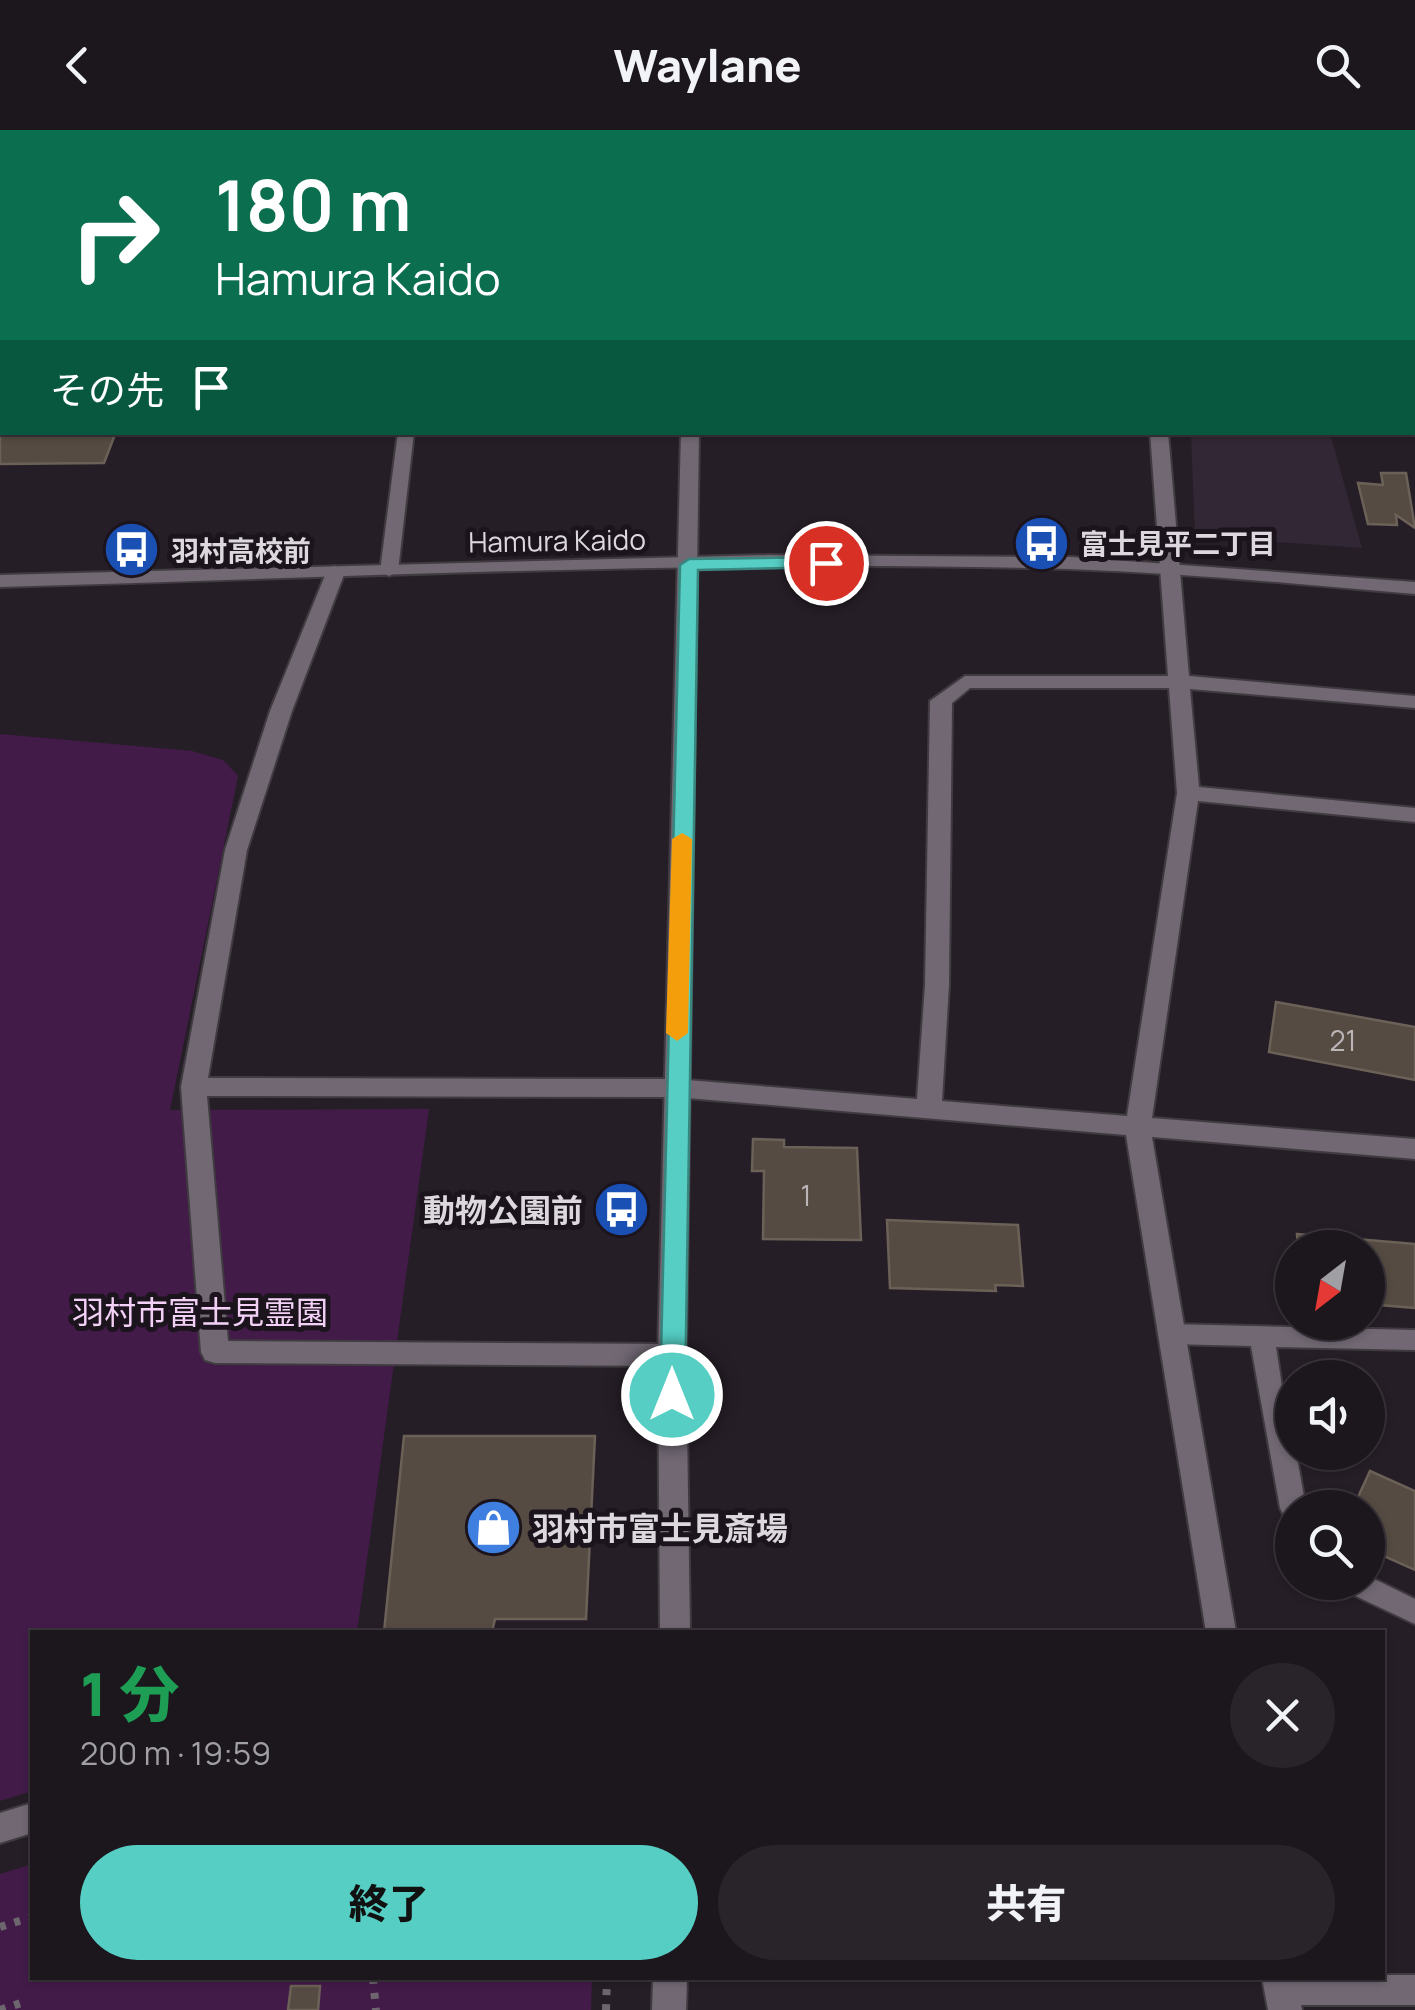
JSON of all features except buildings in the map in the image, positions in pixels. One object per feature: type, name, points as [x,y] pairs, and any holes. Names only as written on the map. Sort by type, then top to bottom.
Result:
[{"type":"street","points":[[674,1630],[672,1355],[690,435]]},
{"type":"street","points":[[1159,435],[1188,792],[1138,1128],[1221,1630]]},
{"type":"street","name":"Hamura Kaido","points":[[0,581],[689,565],[1023,562],[1170,568],[1415,588]]},
{"type":"street","points":[[335,572],[281,711],[236,850],[194,1088],[216,1352],[672,1355]]},
{"type":"street","points":[[929,1109],[937,985],[941,701],[965,682],[1179,682],[1415,702]]},
{"type":"street","points":[[1188,792],[1415,815]]},
{"type":"street","points":[[194,1088],[676,1088],[1415,1149]]},
{"type":"street","points":[[0,1828],[30,1819]]},
{"type":"street","points":[[669,2010],[670,1980]]},
{"type":"lane","points":[[389,571],[406,435]]},
{"type":"lane","points":[[1170,1334],[1415,1340]]},
{"type":"lane","points":[[1261,1335],[1290,1490]]},
{"type":"lane","points":[[1385,1597],[1415,1612]]},
{"type":"lane","points":[[1282,1993],[1415,1990]]},
{"type":"path","points":[[0,1928],[30,1918]]},
{"type":"path","points":[[374,1980],[376,2010]]},
{"type":"path","points":[[606,2010],[607,1980]]},
{"type":"path","points":[[0,2010],[21,2003],[24,2010]]},
{"type":"shaded area","points":[[1191,435],[1331,435],[1362,548],[1195,536]]},
{"type":"green space","name":"羽村市富士見霊園","points":[[0,734],[192,751],[223,760],[238,776],[170,1110],[429,1109],[357,1630],[30,1630],[30,1792],[0,1801]]},
{"type":"green space","points":[[30,1865],[30,1980],[592,1980],[591,2010],[0,2010],[0,1874]]},
{"type":"slow traffic","points":[[677,1033],[682,839]]},
{"type":"place","name":"富士見平二丁目","points":[[1041,543]]},
{"type":"place","name":"羽村高校前","points":[[132,550]]},
{"type":"place","name":"動物公園前","points":[[622,1210]]},
{"type":"place","name":"羽村市富士見斎場","points":[[493,1528]]},
{"type":"route","points":[[672,1395],[689,565],[826,563]]}]
